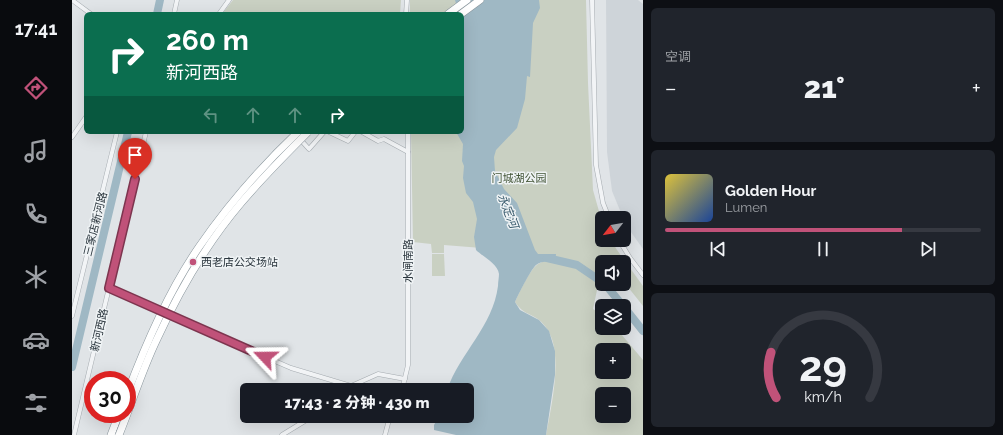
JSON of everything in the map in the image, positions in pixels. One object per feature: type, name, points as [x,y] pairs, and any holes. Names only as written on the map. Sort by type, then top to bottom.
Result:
[{"type":"highway","points":[[451,12],[467,0]]},
{"type":"highway","points":[[464,12],[480,0]]},
{"type":"highway","points":[[136,371],[150,336],[170,296],[199,247],[234,199],[274,155],[296,134]]},
{"type":"highway","points":[[119,435],[157,338],[190,275],[240,204],[260,180],[306,134]]},
{"type":"highway","points":[[111,435],[116,423]]},
{"type":"street","points":[[72,0],[89,12]]},
{"type":"street","points":[[174,12],[177,0]]},
{"type":"street","points":[[220,12],[229,0]]},
{"type":"street","points":[[406,12],[407,0]]},
{"type":"street","points":[[592,0],[596,165],[603,202],[606,211]]},
{"type":"street","points":[[72,137],[84,120]]},
{"type":"street","name":"三家店新河路","points":[[72,316],[73,303],[116,134]]},
{"type":"street","name":"新河西路","points":[[74,435],[146,134]]},
{"type":"street","points":[[296,134],[309,149],[322,134]]},
{"type":"street","points":[[333,134],[348,141],[353,134]]},
{"type":"street","points":[[366,134],[378,141],[384,139],[408,152]]},
{"type":"street","name":"水闸南路","points":[[404,383],[408,365],[408,134]]},
{"type":"street","points":[[623,247],[643,275]]},
{"type":"street","points":[[109,288],[292,368],[341,383]]},
{"type":"street","points":[[358,383],[378,374],[405,379]]},
{"type":"street","points":[[282,435],[302,423]]},
{"type":"street","points":[[385,435],[388,423]]},
{"type":"shaded area","points":[[606,0],[638,0],[643,4],[643,249],[631,232],[631,211],[620,211],[612,191],[607,152]]},
{"type":"green space","points":[[233,0],[401,0],[400,12],[224,12]]},
{"type":"green space","name":"门城湖公园","points":[[410,0],[586,0],[593,190],[599,211],[595,211],[595,247],[615,247],[621,255],[595,255],[595,291],[597,291],[593,309],[595,310],[595,335],[622,335],[629,343],[595,343],[595,379],[631,379],[631,346],[643,360],[643,435],[546,435],[555,380],[555,352],[552,339],[547,329],[541,322],[524,311],[515,302],[525,282],[535,267],[543,262],[553,262],[530,252],[444,245],[444,253],[432,253],[431,244],[413,242],[411,134],[464,134],[464,12],[410,12]]},
{"type":"green space","points":[[432,254],[444,254],[445,276],[432,276]]},
{"type":"green space","name":"门城湖公园","points":[[631,269],[643,286],[643,306],[631,291]]},
{"type":"water","name":"永定河","points":[[455,0],[539,0],[540,8],[533,23],[530,77],[527,76],[525,99],[517,128],[496,150],[494,157],[495,171],[504,189],[517,203],[535,250],[538,254],[556,254],[555,263],[543,262],[536,265],[515,302],[520,310],[539,320],[549,331],[555,351],[555,375],[546,435],[456,435],[434,430],[435,423],[474,423],[474,383],[450,383],[490,314],[495,300],[499,275],[496,267],[476,250],[474,237],[477,219],[473,202],[466,193],[463,178],[463,144],[457,134],[464,134],[464,12],[458,12]]},
{"type":"waterway","points":[[157,12],[160,0]]},
{"type":"waterway","points":[[72,367],[128,134]]},
{"type":"waterway","points":[[547,258],[577,265],[595,277]]},
{"type":"waterway","points":[[611,291],[617,299]]},
{"type":"waterway","points":[[631,316],[643,331]]},
{"type":"place","name":"西老店公交场站","points":[[193,262]]},
{"type":"route","points":[[135,179],[109,288],[265,357]]}]
